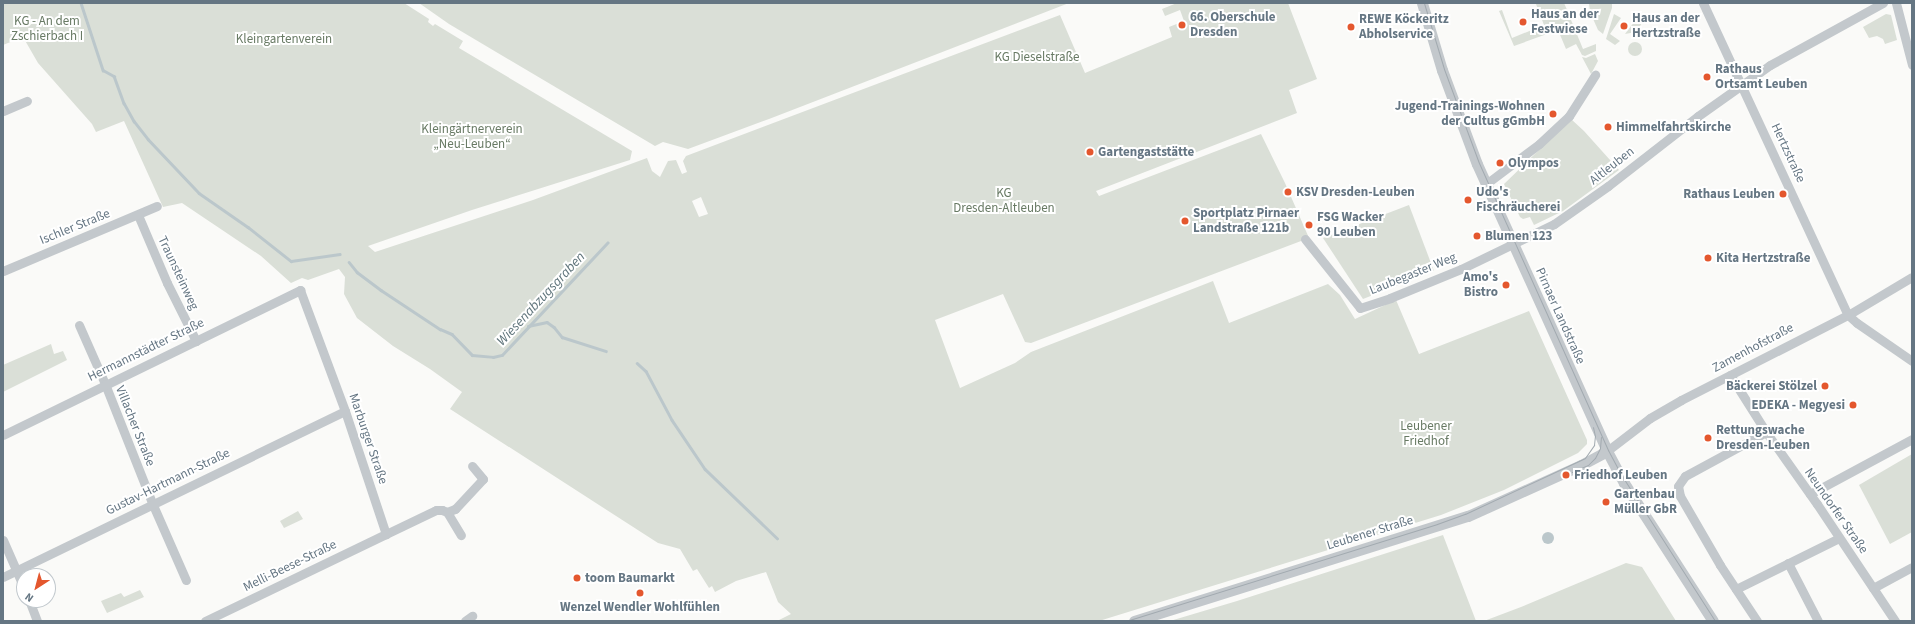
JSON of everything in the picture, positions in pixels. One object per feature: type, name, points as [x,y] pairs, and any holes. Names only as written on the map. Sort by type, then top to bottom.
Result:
[{"type":"street","name":"Pirnaer Landstraße","points":[[1422,3],[1442,70],[1486,184],[1607,452],[1627,488],[1713,621]]},
{"type":"street","name":"Hertzstraße","points":[[1703,3],[1848,315]]},
{"type":"street","name":"Altleuben","points":[[1513,245],[1554,224],[1578,208],[1698,116],[1784,57],[1883,3]]},
{"type":"street","points":[[1896,3],[1912,65]]},
{"type":"street","points":[[1486,184],[1539,144],[1569,116],[1595,75]]},
{"type":"street","points":[[3,110],[27,101]]},
{"type":"street","name":"Ischler Straße","points":[[3,271],[157,206]]},
{"type":"street","name":"Traunsteinweg","points":[[138,215],[167,283],[196,341]]},
{"type":"street","name":"Laubegaster Weg","points":[[1305,239],[1360,308],[1390,298],[1462,269],[1513,245]]},
{"type":"street","name":"Zamenhofstraße","points":[[1607,452],[1650,418],[1730,375],[1848,315],[1912,277]]},
{"type":"street","name":"Hermannstädter Straße","points":[[3,435],[300,290]]},
{"type":"street","name":"Marburger Straße","points":[[300,290],[345,410],[386,534]]},
{"type":"street","points":[[1848,315],[1856,323],[1912,361]]},
{"type":"street","name":"Villacher Straße","points":[[79,325],[105,384],[153,505],[186,580]]},
{"type":"street","name":"Neundorfer Straße","points":[[1730,375],[1766,432],[1810,494],[1895,621]]},
{"type":"street","name":"Gustav-Hartmann-Straße","points":[[21,568],[345,410]]},
{"type":"street","points":[[1757,621],[1680,496],[1678,486],[1685,476],[1766,432]]},
{"type":"street","points":[[1810,494],[1912,439]]},
{"type":"street","name":"Leubener Straße","points":[[1134,621],[1468,516],[1584,464],[1607,452]]},
{"type":"street","points":[[386,534],[436,510],[447,512],[455,509],[486,482],[472,466]]},
{"type":"street","points":[[447,512],[461,535]]},
{"type":"street","name":"Melli-Beese-Straße","points":[[205,621],[386,534]]},
{"type":"street","points":[[1736,589],[1839,538]]},
{"type":"street","points":[[3,540],[16,568]]},
{"type":"street","points":[[1788,563],[1818,621]]},
{"type":"street","points":[[1873,588],[1912,567]]},
{"type":"street","name":"Gustav-Hartmann-Straße","points":[[3,577],[16,570]]},
{"type":"street","points":[[32,608],[37,621]]},
{"type":"green space","points":[[3,3],[404,3],[429,19],[428,22],[433,26],[435,24],[463,41],[459,48],[632,151],[630,160],[472,210],[368,246],[375,252],[533,200],[647,158],[652,171],[660,177],[668,161],[676,160],[682,174],[687,172],[683,161],[686,156],[1060,15],[1085,73],[1172,37],[1169,27],[1184,21],[1180,10],[1165,16],[1162,9],[1177,3],[1288,3],[1317,79],[1289,90],[1297,113],[1096,191],[1099,196],[1261,134],[1285,183],[1309,238],[1031,343],[1025,342],[1003,294],[935,320],[960,388],[1015,363],[1031,352],[1213,281],[1229,323],[1328,284],[1340,295],[1355,319],[1396,300],[1419,354],[1529,311],[1587,440],[1587,444],[1578,453],[1504,490],[1441,515],[1099,621],[779,621],[791,614],[778,602],[766,572],[736,581],[715,592],[712,586],[709,588],[697,569],[693,571],[680,549],[658,543],[450,409],[462,392],[430,369],[393,346],[357,318],[344,294],[345,277],[339,269],[308,280],[302,278],[291,283],[261,256],[182,203],[163,207],[124,121],[96,132],[92,124],[38,63],[23,37],[3,45]],"holes":[[[701,197],[708,214],[699,217],[692,201]]]},
{"type":"green space","points":[[419,3],[1069,3],[688,149],[663,142],[655,146],[449,24]]},
{"type":"green space","points":[[1564,3],[1568,12],[1561,13],[1561,19],[1566,20],[1569,15],[1583,49],[1596,44],[1596,51],[1585,56],[1582,55],[1576,44],[1566,49],[1558,30],[1514,46],[1499,11],[1502,10],[1512,38],[1544,25],[1536,4]]},
{"type":"green space","points":[[1589,3],[1612,3],[1612,8],[1603,34],[1598,30],[1590,12]]},
{"type":"green space","points":[[1641,13],[1646,17],[1636,32],[1625,34]]},
{"type":"green space","points":[[1614,14],[1621,18],[1610,34],[1620,41],[1615,45],[1606,39]]},
{"type":"green space","points":[[1886,14],[1891,15],[1897,40],[1885,44],[1883,39],[1877,36],[1869,38],[1863,27]]},
{"type":"green space","points":[[1635,42],[1640,44],[1642,49],[1640,54],[1635,56],[1630,54],[1628,49],[1630,44]]},
{"type":"green space","points":[[1595,54],[1598,61],[1591,74],[1582,57],[1586,58]]},
{"type":"green space","points":[[1571,119],[1584,131],[1619,170],[1563,211],[1534,225],[1530,217],[1523,219],[1520,217],[1504,184]]},
{"type":"green space","points":[[1409,205],[1434,271],[1363,299],[1323,238]]},
{"type":"green space","points":[[51,344],[54,354],[63,351],[67,360],[3,392],[3,365]]},
{"type":"green space","points":[[1912,454],[1912,532],[1890,544],[1859,485]]},
{"type":"green space","points":[[298,511],[303,519],[284,528],[280,521]]},
{"type":"green space","points":[[1443,535],[1476,621],[1170,621],[1237,601]]},
{"type":"green space","points":[[1626,563],[1642,567],[1676,621],[1484,621],[1521,607]]},
{"type":"green space","points":[[140,590],[144,597],[107,613],[101,601],[121,593],[124,597]]},
{"type":"shaded area","points":[[1546,532],[1550,532],[1554,538],[1550,544],[1546,544],[1542,540],[1542,536]]},
{"type":"waterway","name":"Wiesenabzugsgraben","points":[[81,3],[103,70],[114,76],[124,103],[134,121],[148,139],[199,193],[248,227],[291,261],[340,254]]},
{"type":"waterway","name":"Wiesenabzugsgraben","points":[[349,262],[357,272],[381,290],[440,329],[452,334],[472,355],[493,357],[502,355],[607,243]]},
{"type":"waterway","points":[[528,326],[547,322],[554,327],[562,337],[606,351]]},
{"type":"waterway","points":[[637,363],[646,371],[672,420],[705,469],[777,538]]},
{"type":"tram line","points":[[1424,3],[1444,69],[1479,163],[1608,450],[1622,476],[1715,621]]},
{"type":"tram line","points":[[1126,621],[1465,514],[1585,458],[1594,445],[1595,436],[1593,427]]},
{"type":"tram line","points":[[1572,472],[1588,465],[1595,458],[1600,448],[1601,437]]},
{"type":"place","name":"Haus an der Festwiese","points":[[1523,22]]},
{"type":"place","name":"66. Oberschule Dresden","points":[[1182,25]]},
{"type":"place","name":"Haus an der Hertzstraße","points":[[1624,26]]},
{"type":"place","name":"REWE Köckeritz Abholservice","points":[[1351,27]]},
{"type":"place","name":"Rathaus Ortsamt Leuben","points":[[1707,77]]},
{"type":"place","name":"Jugend-Trainings-Wohnen der Cultus gGmbH","points":[[1553,114]]},
{"type":"place","name":"Himmelfahrtskirche","points":[[1608,127]]},
{"type":"place","name":"Gartengaststätte","points":[[1090,152]]},
{"type":"place","name":"Olympos","points":[[1500,163]]},
{"type":"place","name":"KSV Dresden-Leuben","points":[[1288,192]]},
{"type":"place","name":"Rathaus Leuben","points":[[1783,194]]},
{"type":"place","name":"Udo's Fischräucherei","points":[[1468,200]]},
{"type":"place","name":"Sportplatz Pirnaer Landstraße 121b","points":[[1185,221]]},
{"type":"place","name":"FSG Wacker 90 Leuben","points":[[1309,225]]},
{"type":"place","name":"Blumen 123","points":[[1477,236]]},
{"type":"place","name":"Kita Hertzstraße","points":[[1708,258]]},
{"type":"place","name":"Amo's Bistro","points":[[1506,285]]},
{"type":"place","name":"Bäckerei Stölzel","points":[[1825,386]]},
{"type":"place","name":"EDEKA - Megyesi","points":[[1853,405]]},
{"type":"place","name":"Rettungswache Dresden-Leuben","points":[[1708,438]]},
{"type":"place","name":"Friedhof Leuben","points":[[1566,475]]},
{"type":"place","name":"Gartenbau Müller GbR","points":[[1606,502]]},
{"type":"place","name":"toom Baumarkt","points":[[577,578]]},
{"type":"place","name":"Wenzel Wendler Wohlfühlen","points":[[640,593]]},
{"type":"park label","name":"KG - An dem Zschierbach I","points":[[47,30]]},
{"type":"park label","name":"Kleingartenverein","points":[[284,39]]},
{"type":"park label","name":"KG Dieselstraße","points":[[1037,57]]},
{"type":"park label","name":"Kleingärtnerverein „Neu-Leuben“","points":[[472,138]]},
{"type":"park label","name":"KG Dresden-Altleuben","points":[[1004,202]]},
{"type":"park label","name":"Leubener Friedhof","points":[[1426,434]]}]
